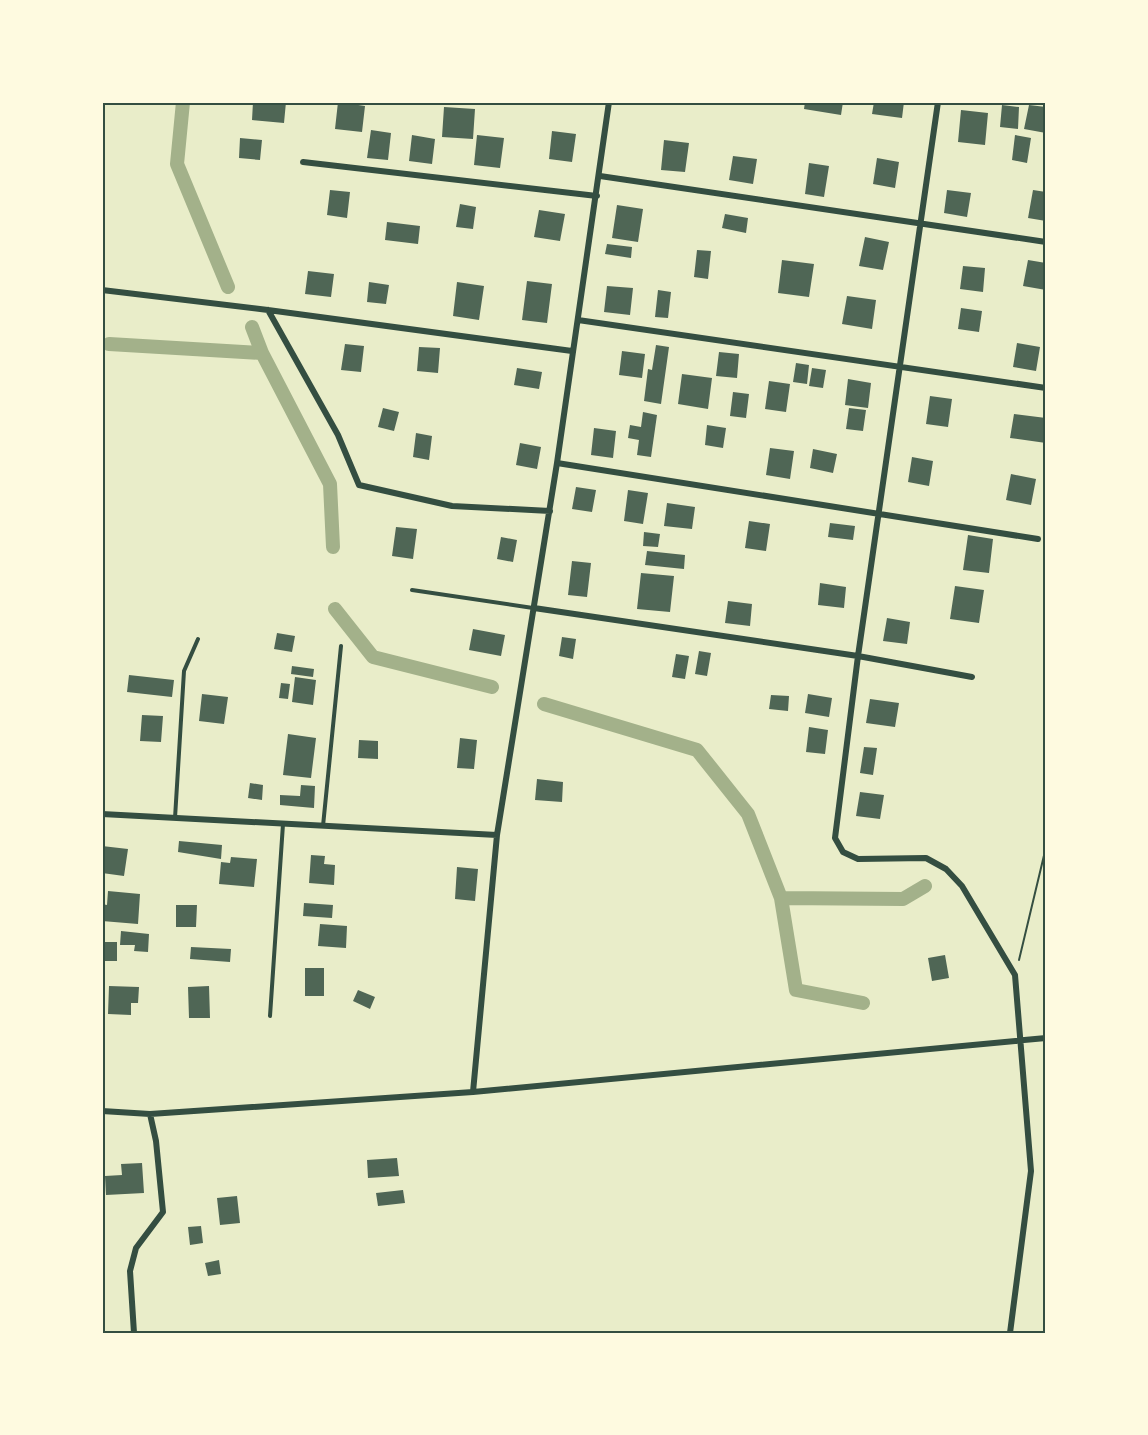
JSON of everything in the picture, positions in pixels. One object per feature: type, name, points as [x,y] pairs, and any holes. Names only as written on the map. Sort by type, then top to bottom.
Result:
[{"type":"street","points":[[473,1092],[497,835],[550,511],[609,102]]},
{"type":"street","points":[[938,102],[878,513],[835,838],[843,852],[858,859],[926,858],[946,869],[962,886],[1015,975],[1031,1171],[1010,1333]]},
{"type":"street","points":[[303,162],[597,196]]},
{"type":"street","points":[[600,176],[1046,242]]},
{"type":"street","points":[[102,290],[572,351]]},
{"type":"street","points":[[268,310],[338,435],[359,485],[452,506],[550,511]]},
{"type":"street","points":[[578,320],[1046,388]]},
{"type":"street","points":[[557,463],[1038,539]]},
{"type":"street","points":[[534,608],[858,656],[972,677]]},
{"type":"street","points":[[102,814],[497,835]]},
{"type":"street","points":[[102,1112],[150,1114],[473,1092],[1046,1038]]},
{"type":"street","points":[[134,1333],[130,1271],[136,1248],[163,1212],[156,1141],[150,1114]]},
{"type":"lane","points":[[412,590],[534,608]]},
{"type":"lane","points":[[175,818],[184,670],[198,639]]},
{"type":"lane","points":[[323,826],[341,646]]},
{"type":"lane","points":[[270,1016],[283,824]]},
{"type":"path","points":[[1015,975],[1046,847]]},
{"type":"building","points":[[253,102],[286,102],[284,123],[252,120]]},
{"type":"building","points":[[338,102],[365,106],[362,132],[335,129]]},
{"type":"building","points":[[805,102],[843,102],[841,115],[804,109]]},
{"type":"building","points":[[874,102],[904,102],[902,118],[872,114]]},
{"type":"building","points":[[1002,105],[1019,107],[1018,129],[1000,127]]},
{"type":"building","points":[[1029,105],[1046,107],[1046,133],[1024,129]]},
{"type":"building","points":[[444,107],[475,109],[473,139],[442,137]]},
{"type":"building","points":[[961,110],[988,113],[985,145],[958,142]]},
{"type":"building","points":[[371,130],[391,133],[388,160],[367,158]]},
{"type":"building","points":[[552,131],[576,134],[572,162],[549,159]]},
{"type":"building","points":[[412,135],[435,139],[432,164],[409,161]]},
{"type":"building","points":[[477,135],[504,138],[500,168],[474,165]]},
{"type":"building","points":[[1015,135],[1031,138],[1027,163],[1012,160]]},
{"type":"building","points":[[240,138],[262,140],[260,160],[239,158]]},
{"type":"building","points":[[664,140],[689,143],[685,172],[661,170]]},
{"type":"building","points":[[733,156],[757,159],[753,184],[729,180]]},
{"type":"building","points":[[877,158],[899,162],[895,188],[873,184]]},
{"type":"building","points":[[809,163],[829,166],[824,197],[805,194]]},
{"type":"building","points":[[330,190],[350,192],[347,218],[327,215]]},
{"type":"building","points":[[947,190],[971,193],[967,217],[944,213]]},
{"type":"building","points":[[1033,190],[1046,192],[1046,221],[1028,218]]},
{"type":"building","points":[[460,204],[476,207],[473,229],[456,227]]},
{"type":"building","points":[[617,205],[643,209],[638,242],[612,238]]},
{"type":"building","points":[[539,210],[565,214],[560,241],[534,237]]},
{"type":"building","points":[[725,214],[748,218],[746,233],[722,228]]},
{"type":"building","points":[[387,222],[420,226],[418,244],[385,240]]},
{"type":"building","points":[[865,237],[889,242],[883,270],[859,266]]},
{"type":"building","points":[[607,244],[632,247],[631,258],[605,254]]},
{"type":"building","points":[[697,250],[711,251],[708,279],[694,277]]},
{"type":"building","points":[[782,260],[814,264],[809,297],[778,293]]},
{"type":"building","points":[[1028,260],[1046,263],[1046,290],[1023,286]]},
{"type":"building","points":[[963,266],[985,268],[983,292],[960,289]]},
{"type":"building","points":[[308,271],[334,274],[331,297],[305,294]]},
{"type":"building","points":[[527,281],[552,284],[547,323],[522,320]]},
{"type":"building","points":[[369,282],[389,285],[386,304],[367,302]]},
{"type":"building","points":[[457,282],[484,286],[479,320],[453,316]]},
{"type":"building","points":[[607,286],[633,288],[630,315],[604,312]]},
{"type":"building","points":[[658,290],[671,292],[668,318],[655,317]]},
{"type":"building","points":[[847,296],[876,300],[872,329],[842,324]]},
{"type":"building","points":[[961,308],[982,311],[979,332],[958,329]]},
{"type":"building","points":[[1017,343],[1040,347],[1036,371],[1013,367]]},
{"type":"building","points":[[345,344],[364,346],[361,372],[341,370]]},
{"type":"building","points":[[656,345],[669,347],[661,404],[644,401],[648,369],[652,370]]},
{"type":"building","points":[[419,347],[440,348],[438,373],[417,371]]},
{"type":"building","points":[[622,351],[645,354],[642,378],[619,375]]},
{"type":"building","points":[[719,352],[739,354],[737,378],[716,376]]},
{"type":"building","points":[[796,363],[809,365],[807,384],[793,382]]},
{"type":"building","points":[[517,368],[542,372],[539,389],[514,385]]},
{"type":"building","points":[[812,368],[826,370],[823,388],[809,386]]},
{"type":"building","points":[[682,374],[712,378],[708,409],[678,404]]},
{"type":"building","points":[[848,379],[871,383],[868,408],[845,405]]},
{"type":"building","points":[[769,381],[790,384],[786,412],[765,409]]},
{"type":"building","points":[[733,392],[749,394],[746,418],[730,416]]},
{"type":"building","points":[[930,396],[952,399],[948,427],[926,424]]},
{"type":"building","points":[[383,408],[399,412],[394,431],[378,427]]},
{"type":"building","points":[[849,408],[866,410],[863,431],[846,429]]},
{"type":"building","points":[[643,412],[657,415],[651,457],[637,455],[639,440],[628,438],[630,425],[641,427]]},
{"type":"building","points":[[1014,414],[1046,418],[1046,443],[1010,438]]},
{"type":"building","points":[[707,425],[726,428],[723,448],[705,445]]},
{"type":"building","points":[[594,428],[616,431],[613,458],[591,455]]},
{"type":"building","points":[[416,433],[432,436],[429,460],[413,457]]},
{"type":"building","points":[[520,443],[541,447],[537,469],[516,465]]},
{"type":"building","points":[[770,448],[794,451],[790,479],[766,475]]},
{"type":"building","points":[[813,449],[837,454],[833,473],[810,468]]},
{"type":"building","points":[[912,457],[933,461],[929,486],[908,482]]},
{"type":"building","points":[[1011,474],[1036,479],[1031,505],[1006,500]]},
{"type":"building","points":[[576,487],[596,490],[592,512],[572,509]]},
{"type":"building","points":[[628,490],[648,493],[643,524],[624,521]]},
{"type":"building","points":[[667,503],[695,507],[692,529],[664,526]]},
{"type":"building","points":[[749,521],[770,524],[766,551],[745,548]]},
{"type":"building","points":[[830,523],[855,526],[853,540],[828,537]]},
{"type":"building","points":[[396,527],[417,529],[413,559],[392,556]]},
{"type":"building","points":[[644,532],[660,534],[658,547],[643,546]]},
{"type":"building","points":[[968,535],[993,539],[989,573],[963,570]]},
{"type":"building","points":[[501,537],[517,540],[513,562],[497,559]]},
{"type":"building","points":[[647,551],[685,555],[684,569],[645,565]]},
{"type":"building","points":[[572,561],[591,563],[587,597],[568,595]]},
{"type":"building","points":[[641,573],[674,576],[670,612],[637,609]]},
{"type":"building","points":[[820,583],[846,587],[844,608],[818,605]]},
{"type":"building","points":[[955,586],[984,590],[979,623],[950,619]]},
{"type":"building","points":[[728,601],[752,604],[750,626],[725,623]]},
{"type":"building","points":[[887,618],[910,622],[907,644],[883,641]]},
{"type":"building","points":[[473,629],[505,635],[501,656],[469,650]]},
{"type":"building","points":[[277,633],[295,636],[292,652],[274,649]]},
{"type":"building","points":[[562,637],[576,639],[573,659],[559,656]]},
{"type":"building","points":[[699,651],[711,653],[707,676],[695,674]]},
{"type":"building","points":[[676,654],[689,656],[685,679],[672,677]]},
{"type":"building","points":[[292,666],[314,669],[313,677],[291,674]]},
{"type":"building","points":[[129,675],[174,680],[172,697],[127,692]]},
{"type":"building","points":[[295,677],[316,680],[313,705],[292,702]]},
{"type":"building","points":[[281,683],[290,684],[288,699],[279,698]]},
{"type":"building","points":[[202,694],[228,697],[224,724],[199,721]]},
{"type":"building","points":[[808,694],[832,698],[829,717],[805,713]]},
{"type":"building","points":[[771,695],[789,696],[788,711],[769,709]]},
{"type":"building","points":[[870,699],[899,703],[895,727],[866,723]]},
{"type":"building","points":[[142,715],[163,716],[161,742],[140,741]]},
{"type":"building","points":[[809,727],[828,730],[825,754],[806,752]]},
{"type":"building","points":[[288,734],[316,738],[311,778],[283,775]]},
{"type":"building","points":[[460,738],[477,740],[474,769],[457,768]]},
{"type":"building","points":[[359,740],[378,741],[378,759],[358,758]]},
{"type":"building","points":[[864,747],[877,748],[873,775],[860,773]]},
{"type":"building","points":[[537,779],[563,782],[562,802],[535,800]]},
{"type":"building","points":[[250,783],[263,785],[262,800],[248,798]]},
{"type":"building","points":[[301,785],[315,786],[314,808],[280,805],[280,795],[300,796]]},
{"type":"building","points":[[860,792],[884,795],[880,819],[856,816]]},
{"type":"building","points":[[179,841],[222,845],[221,859],[178,852]]},
{"type":"building","points":[[102,846],[128,849],[124,876],[102,873]]},
{"type":"building","points":[[311,855],[325,856],[324,864],[335,865],[334,885],[309,883]]},
{"type":"building","points":[[231,857],[257,859],[254,887],[219,884],[221,862],[230,863]]},
{"type":"building","points":[[457,867],[478,869],[475,901],[455,899]]},
{"type":"building","points":[[108,891],[140,894],[138,924],[102,921],[102,904],[107,905]]},
{"type":"building","points":[[304,903],[333,905],[332,918],[303,916]]},
{"type":"building","points":[[176,905],[197,905],[196,927],[176,927]]},
{"type":"building","points":[[320,924],[347,926],[346,948],[318,946]]},
{"type":"building","points":[[121,931],[149,934],[148,952],[134,951],[135,945],[120,945]]},
{"type":"building","points":[[102,942],[117,942],[117,961],[102,961]]},
{"type":"building","points":[[191,947],[231,949],[230,962],[190,959]]},
{"type":"building","points":[[945,955],[949,978],[932,981],[928,958]]},
{"type":"building","points":[[305,968],[324,968],[324,996],[305,996]]},
{"type":"building","points":[[109,986],[139,987],[138,1003],[131,1003],[131,1015],[108,1014]]},
{"type":"building","points":[[209,986],[210,1018],[189,1018],[188,987]]},
{"type":"building","points":[[358,990],[375,997],[370,1009],[353,1001]]},
{"type":"building","points":[[397,1158],[399,1176],[368,1178],[367,1160]]},
{"type":"building","points":[[142,1163],[144,1193],[106,1195],[105,1176],[122,1175],[121,1164]]},
{"type":"building","points":[[403,1190],[405,1203],[378,1206],[376,1193]]},
{"type":"building","points":[[237,1196],[240,1223],[220,1225],[217,1198]]},
{"type":"building","points":[[201,1226],[203,1243],[190,1245],[188,1227]]},
{"type":"building","points":[[219,1260],[221,1274],[208,1276],[205,1263]]},
{"type":"waterway","points":[[183,102],[177,164],[228,287]]},
{"type":"waterway","points":[[252,327],[262,353]]},
{"type":"waterway","points":[[109,344],[262,353],[330,484],[333,547]]},
{"type":"waterway","points":[[335,609],[373,657],[492,687]]},
{"type":"waterway","points":[[544,704],[697,750],[748,814],[781,898],[796,990],[863,1003]]},
{"type":"waterway","points":[[781,898],[903,899],[925,886]]}]
